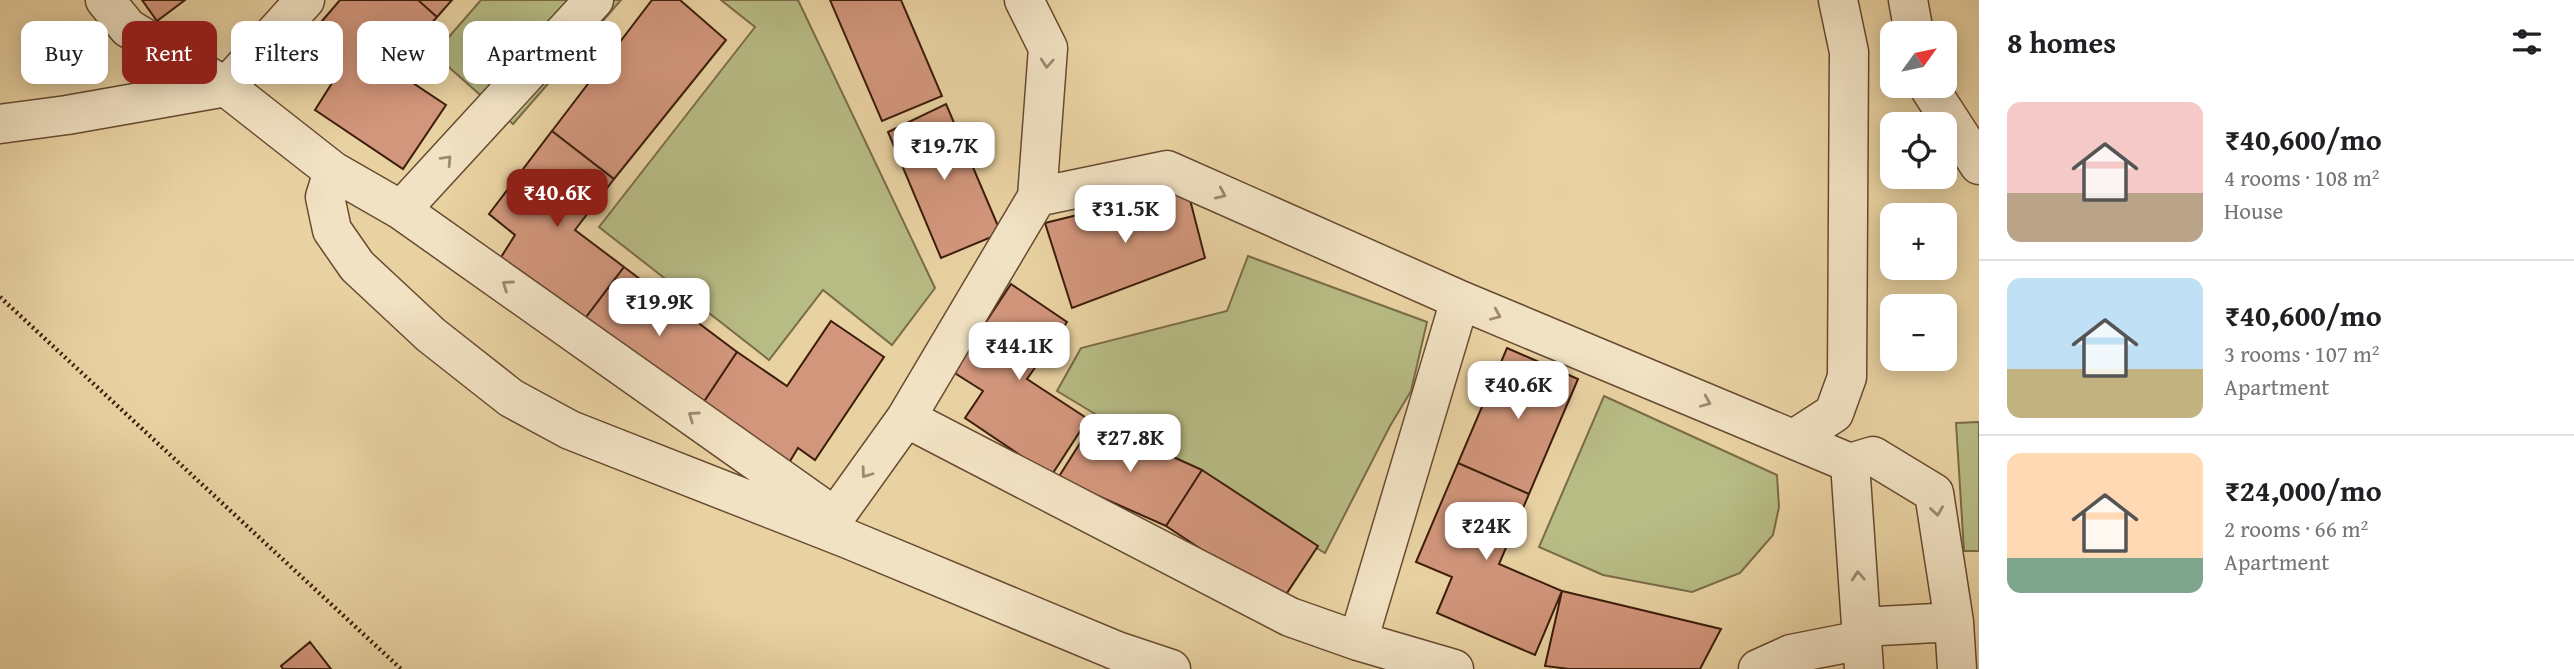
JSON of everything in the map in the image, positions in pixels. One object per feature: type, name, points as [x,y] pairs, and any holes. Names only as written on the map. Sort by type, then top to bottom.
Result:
[{"type":"street","points":[[104,0],[128,29],[226,87],[333,171],[401,211],[835,517],[906,418],[1037,197],[1048,48],[1024,0]]},
{"type":"street","points":[[0,124],[226,87],[305,0]]},
{"type":"street","points":[[401,211],[594,0]]},
{"type":"street","points":[[1794,439],[1834,413],[1847,377],[1849,52],[1838,0]]},
{"type":"street","points":[[1908,0],[1912,21]]},
{"type":"street","points":[[1936,98],[1979,165]]},
{"type":"street","points":[[1037,197],[1167,170],[1460,300],[1850,463],[1873,456],[1934,492],[1954,622],[1964,662]]},
{"type":"street","points":[[333,171],[325,197],[332,230],[357,266],[431,335],[511,398],[570,430],[836,534],[1117,651],[1171,669]]},
{"type":"street","points":[[1358,641],[1460,300]]},
{"type":"street","points":[[906,418],[1290,617],[1358,641],[1454,669]]},
{"type":"street","points":[[1850,463],[1862,645]]},
{"type":"street","points":[[1758,669],[1791,654],[1862,645],[1954,622]]},
{"type":"path","points":[[0,297],[401,669]]},
{"type":"green space","points":[[481,0],[621,0],[603,21],[463,21],[463,80],[449,67],[449,37]]},
{"type":"green space","points":[[721,0],[798,0],[935,288],[892,345],[823,290],[769,360],[599,227],[755,27]]},
{"type":"green space","points":[[468,84],[548,84],[513,124]]},
{"type":"green space","points":[[1248,256],[1427,322],[1411,391],[1390,426],[1325,553],[1057,391],[1081,348],[1227,311]]},
{"type":"green space","points":[[1604,396],[1777,475],[1779,507],[1773,535],[1740,573],[1692,592],[1603,575],[1539,547]]},
{"type":"green space","points":[[1979,422],[1979,551],[1964,551],[1956,423]]},
{"type":"building","points":[[142,0],[185,0],[157,21]]},
{"type":"building","points":[[340,0],[418,0],[437,17],[434,21],[357,21],[357,84],[414,84],[446,105],[403,169],[315,110],[331,84],[343,84],[343,21],[322,21]]},
{"type":"building","points":[[418,0],[452,0],[437,17]]},
{"type":"building","points":[[652,0],[680,0],[726,40],[614,179],[552,131],[588,84],[621,84],[621,41]]},
{"type":"building","points":[[830,0],[901,0],[942,96],[882,121]]},
{"type":"building","points":[[946,104],[1001,233],[941,258],[888,132]]},
{"type":"building","points":[[552,131],[614,179],[575,230],[624,267],[580,325],[498,262],[515,235],[489,214]]},
{"type":"building","points":[[1187,188],[1205,258],[1072,308],[1045,223]]},
{"type":"building","points":[[624,267],[737,352],[699,409],[580,325]]},
{"type":"building","points":[[1011,284],[1067,322],[1027,379],[1088,419],[1051,476],[965,418],[983,391],[953,372]]},
{"type":"building","points":[[831,321],[884,357],[815,460],[798,448],[784,471],[699,409],[737,352],[787,386]]},
{"type":"building","points":[[1507,348],[1578,379],[1529,494],[1458,463]]},
{"type":"building","points":[[1094,421],[1202,470],[1166,526],[1058,478]]},
{"type":"building","points":[[1458,463],[1529,494],[1499,564],[1562,591],[1535,655],[1437,613],[1452,577],[1416,562]]},
{"type":"building","points":[[1202,470],[1318,546],[1281,602],[1166,526]]},
{"type":"building","points":[[1562,591],[1721,629],[1700,669],[1569,669],[1545,666]]},
{"type":"building","points":[[310,642],[331,669],[283,669],[281,666]]}]
